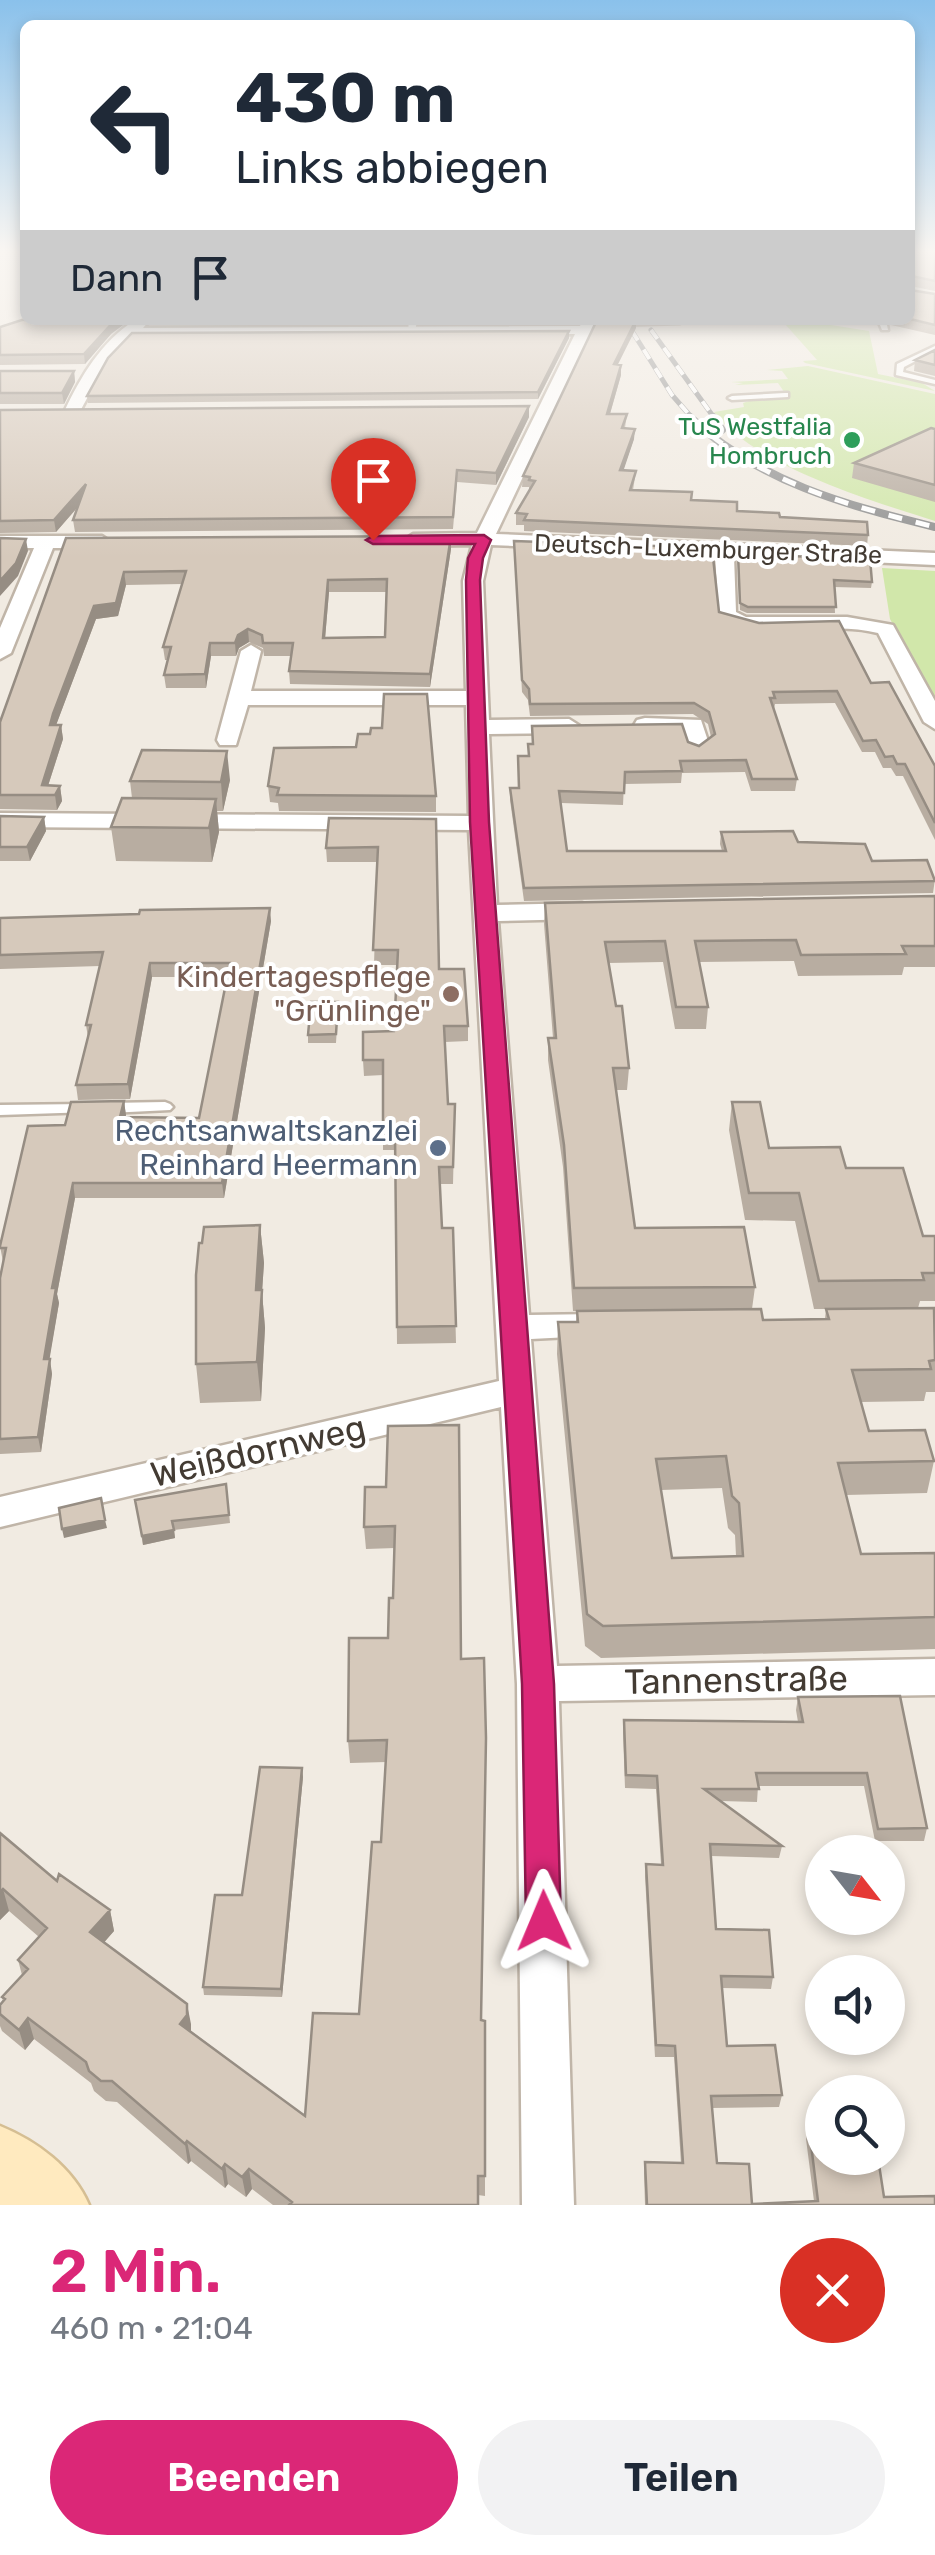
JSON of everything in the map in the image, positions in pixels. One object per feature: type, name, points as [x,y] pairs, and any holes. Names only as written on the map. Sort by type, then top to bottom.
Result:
[{"type":"street","points":[[91,412],[63,412],[109,352]]},
{"type":"street","points":[[548,2205],[538,1684],[484,913],[473,580],[476,558],[536,408],[571,352]]},
{"type":"street","points":[[71,373],[89,373]]},
{"type":"street","name":"Deutsch-Luxemburger Straße","points":[[387,540],[724,548],[935,559]]},
{"type":"street","points":[[0,542],[114,542]]},
{"type":"street","points":[[0,653],[46,542]]},
{"type":"street","points":[[724,548],[726,615],[750,624],[858,623],[886,629],[935,722]]},
{"type":"street","points":[[228,740],[251,650]]},
{"type":"street","points":[[239,698],[476,712],[605,726],[693,725],[698,747]]},
{"type":"street","points":[[0,820],[479,822]]},
{"type":"street","points":[[484,913],[618,911]]},
{"type":"street","points":[[512,1326],[630,1326]]},
{"type":"street","name":"Weißdornweg","points":[[0,1512],[517,1390]]},
{"type":"street","name":"Tannenstraße","points":[[538,1684],[935,1676]]},
{"type":"street","points":[[0,2160],[54,2205]]},
{"type":"lane","points":[[927,352],[900,366],[898,373],[935,382]]},
{"type":"lane","points":[[732,398],[785,395]]},
{"type":"lane","points":[[0,1110],[165,1108]]},
{"type":"green space","points":[[810,352],[873,352],[878,374],[922,383],[935,391],[803,361],[817,360]]},
{"type":"green space","name":"TuS Westfalia Hombruch","points":[[808,366],[935,394],[935,521],[847,492],[785,465],[757,449],[714,412],[744,407],[743,403],[749,401],[789,399],[778,383],[731,382],[788,379],[782,371],[767,370]]},
{"type":"green space","points":[[882,568],[935,571],[935,704],[890,619]]},
{"type":"building","points":[[0,352],[86,352],[84,354],[0,355]]},
{"type":"building","points":[[114,352],[558,352],[538,392],[87,396]]},
{"type":"building","points":[[582,352],[620,352],[614,364],[621,365],[607,414],[627,414],[622,428],[635,429],[620,470],[636,471],[630,490],[692,492],[691,500],[737,502],[737,511],[779,513],[780,517],[867,522],[868,535],[524,520],[527,514],[516,513],[535,481],[523,476]]},
{"type":"building","points":[[931,352],[935,352],[935,365],[915,360]]},
{"type":"building","points":[[0,371],[74,371],[62,393],[0,393]]},
{"type":"building","points":[[529,406],[496,473],[457,470],[453,517],[73,520],[86,484],[54,520],[0,521],[0,410]]},
{"type":"building","points":[[935,429],[935,485],[854,463]]},
{"type":"building","points":[[451,536],[430,674],[289,671],[293,643],[263,643],[262,635],[248,629],[238,635],[235,643],[210,643],[205,674],[164,675],[171,647],[163,647],[186,571],[124,572],[116,603],[94,606],[53,714],[50,725],[61,725],[42,785],[60,786],[55,795],[0,795],[0,722],[66,538]],"holes":[[[387,579],[385,637],[323,638],[328,580]]]},
{"type":"building","points":[[0,538],[26,539],[16,563],[0,581]]},
{"type":"building","points":[[514,541],[712,548],[719,612],[759,623],[839,621],[871,683],[889,682],[935,766],[935,823],[905,764],[897,764],[893,756],[885,757],[876,740],[863,741],[837,691],[773,692],[775,698],[770,698],[797,779],[752,779],[746,760],[680,761],[682,771],[625,772],[624,793],[559,791],[567,851],[726,851],[721,832],[793,831],[798,842],[865,844],[872,861],[927,860],[935,881],[524,888],[510,788],[519,788],[518,756],[529,756],[532,726],[682,724],[688,742],[699,746],[715,734],[709,712],[694,703],[530,704],[529,689],[522,680]]},
{"type":"building","points":[[738,554],[870,559],[872,582],[834,580],[836,607],[748,607],[740,603]]},
{"type":"building","points":[[384,694],[427,694],[436,796],[277,795],[279,788],[268,786],[274,748],[356,747],[358,734],[382,728]]},
{"type":"building","points":[[142,750],[227,751],[221,782],[130,781]]},
{"type":"building","points":[[122,798],[216,799],[209,828],[111,827]]},
{"type":"building","points":[[0,816],[44,817],[27,847],[0,847]]},
{"type":"building","points":[[329,818],[436,819],[439,969],[464,969],[468,1026],[444,1026],[448,1104],[455,1104],[453,1167],[439,1167],[442,1228],[453,1228],[456,1326],[397,1327],[395,1134],[383,1134],[383,1060],[363,1060],[363,1032],[394,1031],[398,950],[373,950],[378,847],[326,848]]},
{"type":"building","points":[[935,896],[935,946],[902,946],[906,954],[801,955],[796,940],[695,941],[708,1007],[676,1007],[665,941],[605,942],[616,1006],[622,1006],[629,1068],[613,1068],[635,1228],[744,1227],[755,1287],[574,1288],[564,1145],[548,1038],[556,1038],[545,903]]},
{"type":"building","points":[[270,908],[222,1183],[73,1183],[52,1288],[56,1288],[44,1359],[50,1359],[38,1437],[0,1439],[0,1278],[6,1248],[0,1246],[28,1126],[65,1125],[71,1102],[124,1101],[120,1117],[199,1118],[230,963],[150,963],[128,1084],[76,1085],[103,952],[0,955],[0,918]]},
{"type":"building","points":[[311,1002],[338,1002],[336,1034],[308,1035]]},
{"type":"building","points":[[732,1102],[760,1102],[769,1148],[840,1147],[846,1168],[903,1168],[923,1236],[935,1236],[935,1273],[922,1273],[924,1280],[819,1281],[799,1193],[749,1193]]},
{"type":"building","points":[[260,1225],[256,1290],[262,1290],[257,1362],[196,1364],[196,1275],[204,1227]]},
{"type":"building","points":[[934,1308],[935,1360],[929,1361],[931,1369],[852,1370],[869,1431],[925,1430],[934,1461],[838,1463],[861,1554],[935,1553],[935,1617],[603,1626],[587,1614],[558,1322],[578,1322],[577,1311],[761,1309],[763,1320],[829,1319],[826,1309]],"holes":[[[726,1456],[732,1496],[739,1503],[743,1556],[672,1558],[656,1459]]]},
{"type":"building","points":[[459,1425],[461,1659],[484,1658],[481,2020],[485,2021],[485,2176],[478,2176],[478,2205],[289,2205],[292,2202],[249,2169],[242,2177],[225,2164],[222,2169],[187,2141],[185,2144],[112,2081],[101,2081],[89,2071],[86,2062],[28,2018],[19,2030],[0,2014],[5,1999],[2,1997],[28,1969],[18,1960],[47,1928],[3,1889],[0,1892],[0,1833],[57,1881],[59,1874],[110,1910],[90,1932],[187,2004],[187,2015],[180,2024],[305,2116],[313,2013],[359,2014],[372,1842],[381,1842],[387,1740],[348,1741],[349,1638],[388,1638],[389,1598],[393,1598],[395,1526],[364,1527],[365,1487],[386,1487],[388,1426]]},
{"type":"building","points":[[226,1484],[229,1515],[172,1521],[174,1530],[142,1536],[135,1500]]},
{"type":"building","points":[[101,1498],[105,1520],[62,1529],[59,1508]]},
{"type":"building","points":[[900,1696],[927,1828],[878,1829],[867,1773],[756,1773],[759,1789],[704,1789],[782,1846],[710,1844],[716,1929],[769,1930],[773,1977],[721,1976],[727,2046],[775,2045],[782,2095],[711,2096],[717,2163],[749,2164],[752,2204],[818,2201],[815,2175],[881,2175],[884,2197],[935,2196],[935,2205],[647,2205],[645,2162],[683,2163],[675,2046],[656,2045],[646,1864],[663,1865],[657,1776],[626,1775],[624,1720],[803,1722],[798,1697]]},
{"type":"building","points":[[260,1767],[302,1768],[281,1989],[203,1987],[215,1895],[242,1895]]},
{"type":"railway","points":[[645,352],[672,395],[693,419]]},
{"type":"railway","points":[[667,352],[715,419]]},
{"type":"railway","points":[[690,417],[744,459],[774,475],[836,500],[935,527]]},
{"type":"railway","points":[[713,417],[722,430]]},
{"type":"place","name":"TuS Westfalia Hombruch","points":[[852,440]]},
{"type":"place","name":"Kindertagespflege \"Grünlinge\"","points":[[451,994]]},
{"type":"place","name":"Rechtsanwaltskanzlei Reinhard Heermann","points":[[438,1148]]},
{"type":"route","points":[[373,540],[484,540],[473,580],[479,822],[538,1684],[544,1921]]}]
